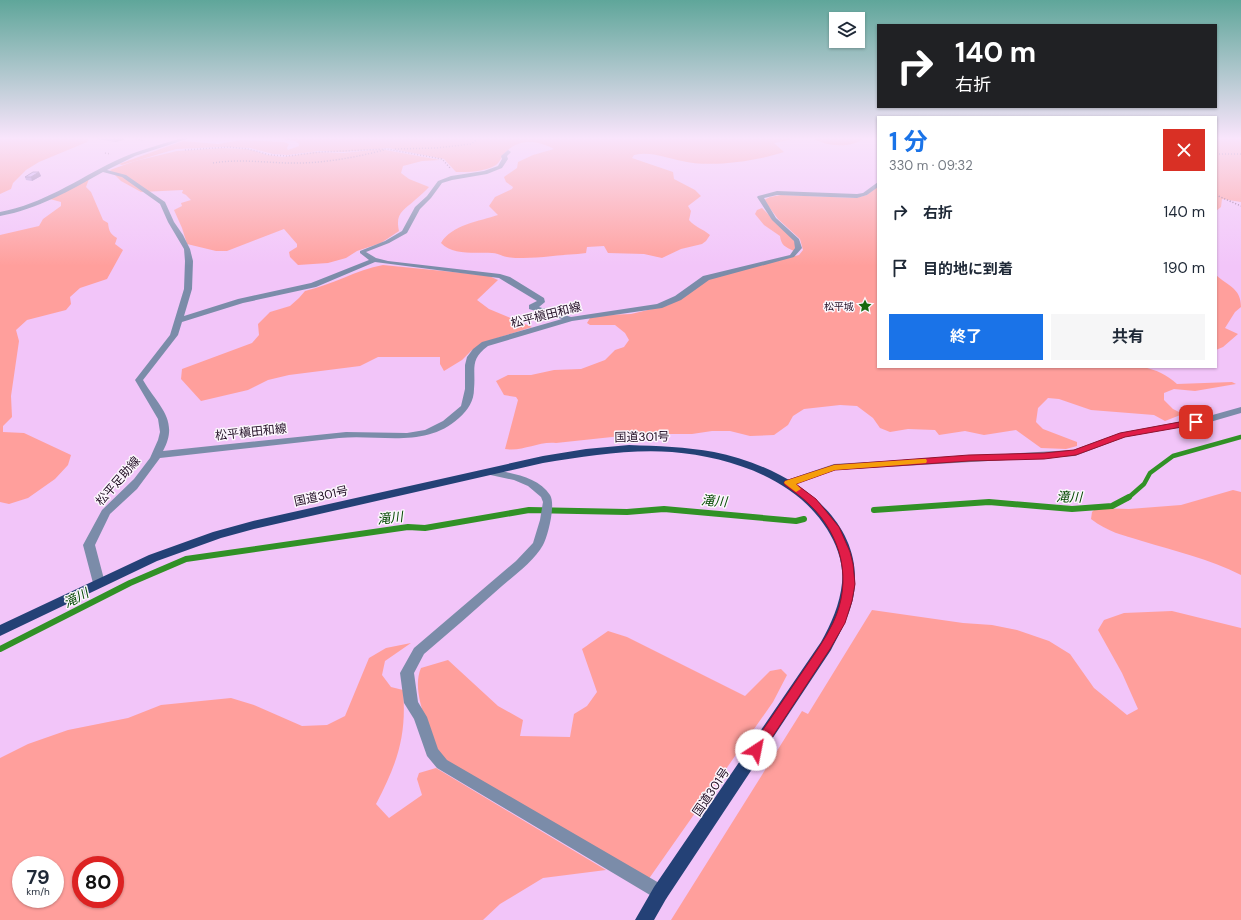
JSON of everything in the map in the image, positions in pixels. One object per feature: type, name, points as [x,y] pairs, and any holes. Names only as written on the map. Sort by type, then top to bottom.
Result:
[{"type":"highway","name":"国道301号","points":[[0,631],[153,558],[217,535],[253,525],[541,460],[614,450],[683,450],[708,454],[745,464],[770,474],[788,483],[813,502],[834,527],[848,564],[849,584],[847,601],[839,623],[826,646],[660,893],[644,920]]},
{"type":"street","points":[[0,214],[27,208],[84,180]]},
{"type":"street","name":"松平足助線","points":[[99,583],[89,545],[106,513],[134,486],[157,455],[162,444],[165,427],[159,410],[144,390],[139,380],[174,335],[188,289],[189,261],[187,250],[180,235],[171,222],[163,204],[129,180]]},
{"type":"street","points":[[447,180],[440,182],[430,197],[417,208],[404,232],[386,242],[364,250],[363,254],[374,260],[500,276],[541,300],[541,302],[532,307],[571,319]]},
{"type":"street","name":"松平槇田和線","points":[[157,455],[353,434],[415,436],[440,427],[460,413],[466,406],[469,396],[469,365],[473,354],[478,348],[499,340],[571,319],[659,306],[678,298],[706,278],[792,256],[799,248],[797,240],[774,219],[760,197],[768,194],[790,193],[857,196],[865,194],[877,185]]},
{"type":"street","points":[[179,320],[241,301],[313,285],[374,260]]},
{"type":"street","points":[[788,483],[834,467],[1076,453],[1123,435],[1210,419],[1241,410]]},
{"type":"street","points":[[490,472],[517,478],[532,484],[546,496],[548,502],[538,544],[520,564],[419,651],[407,673],[411,703],[420,717],[432,752],[442,764],[660,893]]},
{"type":"path","points":[[1217,195],[1241,206]]},
{"type":"shaded area","points":[[0,180],[16,180],[11,189],[0,194]]},
{"type":"shaded area","points":[[89,180],[86,187],[91,192],[103,220],[108,223],[110,232],[117,238],[115,244],[123,250],[107,279],[80,288],[70,297],[71,304],[66,310],[27,320],[16,330],[19,341],[11,396],[12,417],[3,426],[3,432],[24,433],[71,455],[68,465],[55,479],[28,498],[9,504],[0,502],[0,235],[39,226],[43,219],[61,206],[61,202],[50,199]]},
{"type":"shaded area","points":[[120,180],[411,180],[429,187],[401,213],[398,220],[399,231],[381,243],[357,251],[346,258],[328,263],[298,265],[290,257],[289,252],[297,247],[297,244],[284,229],[227,251],[216,251],[187,244],[174,210],[182,206],[181,203],[191,200],[182,193],[183,190],[141,192]]},
{"type":"shaded area","points":[[505,180],[676,180],[695,190],[701,196],[688,206],[691,211],[689,220],[710,235],[702,244],[681,249],[662,258],[644,254],[608,253],[604,246],[587,247],[586,253],[534,258],[516,258],[494,253],[458,252],[441,243],[452,232],[466,224],[498,215],[489,206],[495,197],[512,189],[513,187]]},
{"type":"shaded area","points":[[1217,180],[1241,180],[1241,202],[1222,199],[1221,207],[1217,210]]},
{"type":"shaded area","points":[[877,187],[877,368],[1146,368],[1162,373],[1177,384],[1232,382],[1236,384],[1195,391],[1174,389],[1164,393],[1164,400],[1173,409],[1183,414],[1165,421],[1154,415],[1091,410],[1059,399],[1048,398],[1038,408],[1036,422],[1043,429],[1077,442],[1077,446],[1066,449],[1041,448],[1016,430],[984,435],[965,431],[939,435],[935,430],[908,429],[890,432],[880,428],[873,418],[857,406],[840,405],[804,409],[793,416],[788,425],[774,435],[750,436],[730,431],[712,431],[692,434],[640,434],[549,443],[512,450],[505,449],[518,400],[516,397],[504,395],[496,381],[508,375],[531,375],[554,370],[581,369],[605,360],[615,350],[624,347],[629,340],[625,333],[615,325],[590,325],[587,323],[590,318],[607,315],[631,314],[669,305],[708,279],[799,255],[803,250],[800,239],[778,219],[764,200],[781,195],[856,198],[867,195]]},
{"type":"shaded area","points":[[762,208],[793,239],[796,245],[794,251],[784,245],[781,242],[780,236],[764,225],[755,214],[757,210]]},
{"type":"shaded area","points":[[383,265],[489,276],[498,280],[477,300],[489,309],[532,327],[482,343],[462,360],[444,371],[440,364],[440,357],[378,357],[360,366],[289,375],[268,380],[248,390],[201,401],[181,379],[182,369],[252,343],[259,335],[258,324],[270,312],[290,306],[305,291],[363,270]]},
{"type":"shaded area","points":[[1217,276],[1236,291],[1239,296],[1241,307],[1235,312],[1225,328],[1238,334],[1223,347],[1217,350]]},
{"type":"shaded area","points":[[1233,490],[1241,492],[1241,575],[1204,560],[1115,533],[1091,519],[1092,512],[1096,508],[1129,509],[1181,505]]},
{"type":"shaded area","points":[[872,610],[963,623],[992,625],[1017,630],[1049,641],[1070,654],[1094,688],[1127,715],[1138,709],[1122,673],[1098,630],[1104,620],[1124,613],[1172,611],[1241,628],[1241,920],[671,920],[802,711],[808,714]]},
{"type":"shaded area","points":[[608,631],[627,637],[745,696],[770,671],[781,669],[787,675],[773,702],[648,880],[440,756],[423,712],[418,689],[418,678],[421,668],[448,660],[498,706],[523,720],[520,736],[570,737],[574,714],[587,706],[597,692],[582,649]]},
{"type":"shaded area","points":[[411,643],[385,661],[382,675],[391,687],[403,690],[404,706],[402,736],[399,749],[390,776],[376,804],[389,818],[422,795],[417,779],[419,773],[436,768],[606,870],[543,878],[500,904],[483,920],[0,920],[0,758],[28,744],[68,730],[128,718],[161,705],[231,698],[254,705],[302,726],[327,725],[345,716],[369,658],[386,648]]},
{"type":"waterway","name":"滝川","points":[[1128,498],[1144,484],[1150,473],[1173,456],[1241,437]]},
{"type":"waterway","name":"滝川","points":[[874,510],[989,502],[1072,509],[1112,506],[1129,497]]},
{"type":"waterway","name":"滝川","points":[[0,649],[130,583],[186,559],[408,527],[425,528],[529,510],[627,512],[664,509],[796,521],[804,519]]},
{"type":"slow traffic","points":[[796,489],[788,483],[834,467],[922,461]]},
{"type":"place","name":"松平城","points":[[865,306]]},
{"type":"route","points":[[756,750],[826,646],[839,623],[847,601],[849,584],[848,564],[845,552],[834,527],[813,502],[788,483],[834,467],[1076,453],[1123,435],[1196,422]]}]
